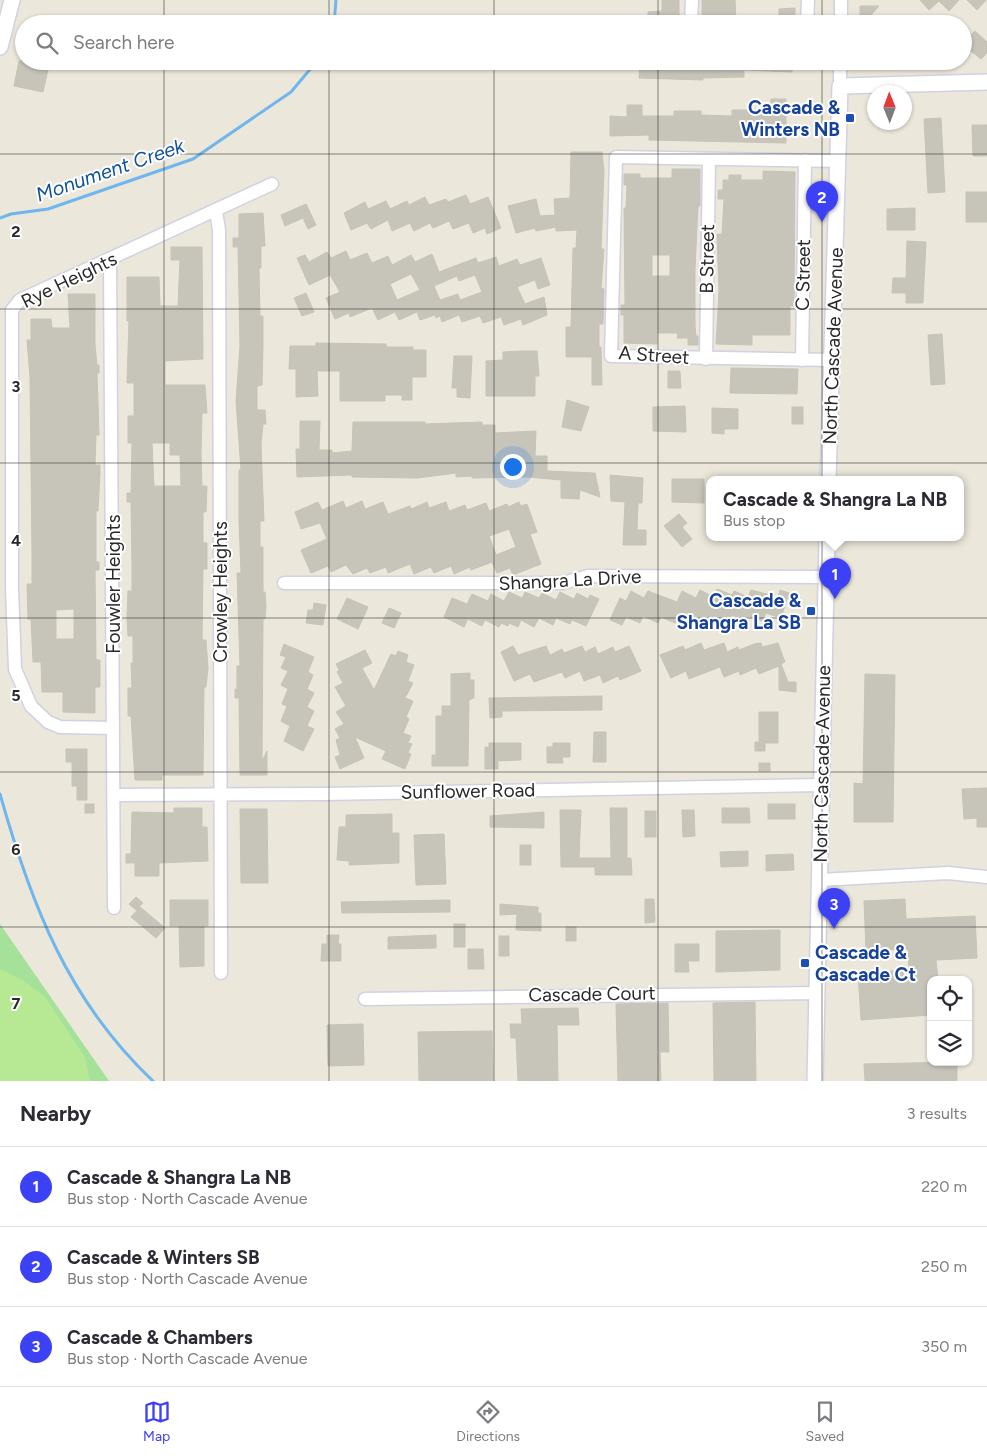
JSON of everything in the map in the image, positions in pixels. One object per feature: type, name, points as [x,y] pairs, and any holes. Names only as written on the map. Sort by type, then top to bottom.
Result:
[{"type":"street","points":[[0,47],[12,0]]},
{"type":"street","points":[[692,0],[692,15]]},
{"type":"street","points":[[807,15],[808,0]]},
{"type":"street","points":[[841,0],[841,15]]},
{"type":"street","name":"North Cascade Avenue","points":[[828,476],[840,70]]},
{"type":"street","points":[[840,86],[987,82]]},
{"type":"street","name":"A Street","points":[[709,158],[616,157],[611,356],[832,360]]},
{"type":"street","points":[[709,158],[838,161]]},
{"type":"street","name":"B Street","points":[[706,359],[709,158]]},
{"type":"street","name":"C Street","points":[[802,360],[805,160]]},
{"type":"street","name":"Rye Heights","points":[[113,728],[60,727],[38,715],[31,706],[15,669],[12,588],[12,310],[20,300],[272,184]]},
{"type":"street","name":"Crowley Heights","points":[[216,211],[219,240],[222,973]]},
{"type":"street","name":"Fouwler Heights","points":[[110,260],[114,908]]},
{"type":"street","name":"North Cascade Avenue","points":[[815,1081],[827,541]]},
{"type":"street","name":"Shangra La Drive","points":[[284,583],[563,583],[588,576],[826,577]]},
{"type":"street","name":"Sunflower Road","points":[[114,795],[822,785]]},
{"type":"street","points":[[820,880],[948,873],[987,877]]},
{"type":"street","name":"Cascade Court","points":[[365,999],[818,993]]},
{"type":"green space","points":[[0,924],[109,1081],[0,1081]]},
{"type":"green space","points":[[0,969],[24,981],[45,997],[85,1057],[90,1081],[0,1081]]},
{"type":"building","points":[[662,0],[679,0],[679,15],[648,15],[648,12],[662,11]]},
{"type":"building","points":[[702,0],[735,0],[736,15],[702,15]]},
{"type":"building","points":[[920,0],[959,0],[949,11],[939,1],[929,10]]},
{"type":"building","points":[[967,0],[986,0],[977,10]]},
{"type":"building","points":[[860,6],[879,6],[871,15],[860,15]]},
{"type":"building","points":[[795,8],[795,15],[779,15],[779,9]]},
{"type":"building","points":[[975,31],[987,42],[987,53],[981,59],[972,52],[972,34]]},
{"type":"building","points":[[17,70],[48,70],[43,92],[14,86]]},
{"type":"building","points":[[639,70],[744,70],[744,77],[703,78],[703,80],[639,78]]},
{"type":"building","points":[[744,70],[792,70],[792,72]]},
{"type":"building","points":[[771,99],[786,99],[786,143],[649,140],[649,135],[610,136],[610,116],[627,117],[627,105],[642,105],[642,116],[674,116],[674,111],[701,111],[701,115],[732,116],[732,110],[770,110]]},
{"type":"building","points":[[941,118],[945,192],[928,193],[924,119]]},
{"type":"building","points":[[972,125],[987,125],[987,156],[973,156]]},
{"type":"building","points":[[571,152],[602,152],[604,171],[601,249],[604,249],[601,288],[604,289],[603,324],[599,324],[599,347],[601,347],[602,385],[592,385],[592,357],[566,357],[566,327],[571,327],[573,248],[576,248],[577,230],[556,231],[556,227],[536,231],[535,228],[516,233],[508,206],[536,199],[540,216],[555,215],[554,199],[570,198]]},
{"type":"building","points":[[672,169],[700,169],[700,206],[698,206],[695,269],[695,326],[698,345],[688,345],[688,338],[677,338],[678,333],[657,333],[657,344],[624,343],[624,315],[621,315],[621,305],[625,305],[624,208],[626,208],[627,185],[624,185],[624,174],[640,174],[640,178],[672,178]],"holes":[[[652,255],[670,255],[670,276],[652,276]]]},
{"type":"building","points":[[763,171],[795,172],[794,306],[790,306],[790,335],[752,335],[752,345],[716,344],[719,292],[717,234],[722,234],[724,199],[718,199],[718,190],[723,190],[723,180],[729,180],[729,175],[741,175],[741,180],[763,180]]},
{"type":"building","points":[[966,192],[987,192],[987,222],[966,222]]},
{"type":"building","points":[[466,195],[470,204],[488,197],[501,228],[487,234],[485,228],[473,233],[469,223],[453,229],[449,221],[433,228],[430,223],[414,231],[410,223],[392,231],[388,220],[371,229],[367,223],[351,230],[344,213],[365,202],[368,209],[386,201],[390,209],[407,201],[409,205],[425,197],[429,205],[446,199],[448,202]]},
{"type":"building","points":[[306,204],[316,225],[308,229],[303,218],[285,226],[281,215]]},
{"type":"building","points":[[915,208],[915,230],[887,230],[887,209]]},
{"type":"building","points":[[263,213],[265,246],[261,246],[261,268],[259,268],[260,316],[263,316],[262,385],[257,386],[257,410],[265,410],[266,424],[263,424],[261,444],[264,521],[260,521],[260,547],[263,547],[263,592],[265,592],[266,606],[265,619],[263,619],[262,761],[267,751],[267,775],[240,775],[239,698],[235,698],[235,689],[237,689],[237,666],[240,666],[237,573],[241,573],[239,470],[241,470],[236,401],[240,346],[238,247],[233,247],[233,238],[239,238],[239,214]]},
{"type":"building","points":[[907,241],[926,242],[923,303],[906,303],[906,293],[892,293],[893,278],[906,278]]},
{"type":"building","points":[[171,247],[202,247],[203,359],[165,361],[165,385],[205,385],[207,413],[202,413],[201,455],[202,486],[207,486],[206,512],[203,512],[203,543],[207,543],[207,569],[203,569],[202,640],[206,640],[208,668],[206,687],[204,687],[203,775],[162,775],[162,780],[135,780],[131,716],[128,716],[128,688],[132,688],[133,636],[128,636],[127,618],[128,591],[132,591],[131,502],[127,502],[127,493],[131,493],[132,443],[128,443],[128,416],[134,416],[134,383],[127,383],[129,321],[127,321],[127,277],[159,277],[160,306],[178,306],[180,260],[171,260]],"holes":[[[152,443],[170,443],[170,455],[180,455],[181,486],[154,486]]]},
{"type":"building","points":[[346,251],[350,260],[367,253],[372,263],[388,256],[392,265],[411,255],[415,262],[432,254],[439,272],[476,258],[478,263],[496,257],[499,266],[517,259],[520,265],[541,258],[550,285],[538,289],[535,280],[517,287],[525,304],[544,297],[547,315],[523,325],[521,319],[504,325],[501,317],[483,323],[480,316],[462,322],[459,315],[442,322],[440,316],[436,318],[435,315],[420,320],[417,312],[399,320],[395,312],[378,320],[372,308],[350,317],[349,313],[335,319],[326,298],[340,292],[330,275],[309,285],[297,258],[305,255],[309,262],[327,252],[331,258]],"holes":[[[411,274],[420,290],[397,300],[390,284]],[[475,275],[482,292],[460,300],[458,294],[440,300],[434,286],[457,276],[459,281]]]},
{"type":"building","points":[[306,293],[314,312],[302,316],[294,298]]},
{"type":"building","points":[[68,294],[95,294],[95,345],[97,365],[99,365],[99,373],[97,373],[99,435],[96,435],[95,465],[100,465],[98,511],[96,511],[96,562],[99,562],[99,570],[95,570],[96,660],[100,660],[100,687],[95,687],[95,713],[63,712],[63,692],[42,692],[41,662],[33,662],[31,619],[28,619],[27,584],[32,584],[32,554],[30,377],[27,340],[31,340],[31,319],[51,319],[52,328],[70,328]],"holes":[[[74,609],[74,639],[56,639],[56,610]]]},
{"type":"building","points":[[942,334],[945,384],[931,385],[928,335]]},
{"type":"building","points":[[316,343],[386,344],[386,347],[413,347],[413,350],[426,350],[426,377],[412,377],[412,400],[402,400],[402,395],[385,395],[385,401],[340,401],[340,371],[317,371],[318,396],[296,397],[296,369],[289,369],[290,346],[316,346]]},
{"type":"building","points":[[537,351],[539,376],[535,376],[535,396],[486,396],[486,361],[503,360],[503,352]]},
{"type":"building","points":[[454,356],[472,356],[470,398],[457,397],[457,388],[452,388]]},
{"type":"building","points":[[731,368],[798,369],[797,394],[730,393]]},
{"type":"building","points":[[668,371],[680,371],[681,388],[668,388]]},
{"type":"building","points":[[567,400],[589,407],[581,431],[562,427]]},
{"type":"building","points":[[685,406],[686,432],[653,431],[653,407]]},
{"type":"building","points":[[792,407],[803,407],[803,424],[792,424]]},
{"type":"building","points":[[712,408],[738,409],[738,429],[724,429],[724,434],[712,433]]},
{"type":"building","points":[[300,421],[320,421],[319,450],[332,450],[332,453],[352,451],[353,422],[425,422],[425,424],[482,422],[482,425],[495,425],[495,433],[536,431],[535,456],[547,456],[547,471],[595,473],[600,497],[580,490],[579,499],[561,498],[561,480],[528,477],[472,478],[472,476],[456,477],[456,473],[418,478],[352,477],[352,475],[297,477],[296,449],[300,449]]},
{"type":"building","points":[[610,475],[643,478],[642,503],[638,503],[637,530],[646,530],[646,545],[623,545],[625,502],[611,501]]},
{"type":"building","points":[[672,479],[704,479],[704,503],[672,502]]},
{"type":"building","points":[[343,501],[346,508],[362,501],[365,509],[383,502],[388,514],[410,506],[411,509],[427,502],[429,508],[446,502],[449,511],[465,505],[467,510],[486,503],[489,511],[507,504],[508,507],[519,502],[521,506],[527,504],[537,532],[530,534],[541,564],[513,575],[510,568],[497,573],[492,562],[471,570],[470,567],[454,574],[451,566],[434,573],[431,567],[414,574],[410,564],[388,573],[386,567],[370,573],[367,568],[353,574],[346,565],[331,572],[328,566],[311,573],[301,550],[327,539],[320,523],[301,529],[295,512],[318,502],[322,510]],"holes":[[[509,529],[516,547],[496,555],[489,536]]]},
{"type":"building","points":[[679,514],[687,523],[682,527],[692,539],[682,547],[664,526]]},
{"type":"building","points":[[717,589],[732,595],[734,591],[748,597],[751,590],[778,597],[780,590],[789,593],[781,618],[766,613],[762,621],[748,616],[746,621],[732,615],[729,622],[714,616],[711,623],[696,616],[693,623],[678,616],[675,623],[661,617],[658,623],[643,616],[640,623],[626,617],[622,625],[610,620],[620,598],[626,601],[631,591],[644,598],[648,591],[677,602],[682,591],[696,598],[700,590],[714,597]]},
{"type":"building","points":[[509,592],[522,598],[525,592],[539,598],[542,593],[556,600],[560,592],[574,599],[577,593],[588,599],[590,595],[599,599],[586,626],[572,620],[570,624],[556,618],[553,625],[539,618],[534,627],[521,620],[518,627],[509,623],[508,626],[501,623],[499,627],[485,620],[482,626],[468,619],[464,627],[444,617],[452,598],[467,604],[472,594],[488,601],[491,594],[504,601]]},
{"type":"building","points":[[347,598],[368,607],[358,629],[337,619]]},
{"type":"building","points":[[314,603],[326,605],[323,625],[306,623],[308,610],[313,610]]},
{"type":"building","points":[[389,608],[401,613],[394,628],[382,623]]},
{"type":"building","points":[[701,643],[704,650],[724,643],[727,652],[738,647],[739,650],[754,644],[761,643],[762,647],[778,643],[785,662],[781,664],[788,682],[796,682],[796,692],[779,690],[779,666],[759,674],[756,668],[740,675],[739,671],[724,677],[720,667],[689,679],[686,671],[671,678],[660,655],[683,646],[685,650]]},
{"type":"building","points":[[284,644],[314,657],[308,672],[313,675],[307,689],[314,693],[307,707],[314,711],[307,726],[314,729],[303,751],[284,741],[290,726],[281,721],[287,706],[282,704],[288,689],[281,685],[288,671],[281,668],[286,657],[280,655]]},
{"type":"building","points":[[513,646],[518,655],[546,646],[550,655],[562,649],[564,653],[582,646],[585,652],[595,647],[598,654],[613,647],[615,652],[629,646],[641,671],[620,680],[618,676],[603,683],[600,675],[584,681],[580,671],[565,678],[562,672],[534,682],[530,674],[514,681],[501,652]]},
{"type":"building","points":[[365,650],[372,663],[362,668],[374,690],[391,654],[396,656],[398,651],[408,655],[406,662],[414,665],[408,681],[413,683],[405,698],[413,701],[406,717],[409,719],[403,733],[411,736],[408,743],[412,744],[408,753],[411,754],[405,769],[382,759],[386,751],[355,737],[364,758],[340,769],[335,757],[340,755],[336,740],[340,738],[335,729],[344,724],[336,712],[346,706],[335,687],[343,683],[337,672],[339,670],[336,664]]},
{"type":"building","points":[[470,673],[470,680],[474,680],[474,698],[469,700],[468,766],[432,766],[432,755],[436,755],[436,716],[442,716],[442,706],[451,706],[451,674]]},
{"type":"building","points":[[865,674],[895,675],[893,822],[854,822],[854,783],[863,784]]},
{"type":"building","points":[[602,696],[602,710],[502,711],[502,717],[490,718],[489,698]]},
{"type":"building","points":[[759,712],[778,712],[778,743],[765,743],[765,751],[755,751],[755,742],[759,742]]},
{"type":"building","points":[[594,732],[606,732],[606,762],[593,762]]},
{"type":"building","points":[[489,743],[521,743],[521,760],[498,761],[498,769],[485,769],[485,747],[489,747]]},
{"type":"building","points":[[553,743],[570,743],[570,757],[562,757],[563,763],[547,763],[547,747],[553,747]]},
{"type":"building","points":[[66,749],[87,749],[87,800],[77,800],[77,786],[72,786],[72,762],[66,762]]},
{"type":"building","points":[[759,763],[770,763],[770,771],[759,771]]},
{"type":"building","points":[[987,788],[987,827],[977,827],[977,818],[964,819],[962,789]]},
{"type":"building","points":[[85,804],[94,804],[94,813],[85,813]]},
{"type":"building","points":[[768,804],[795,804],[795,819],[768,819]]},
{"type":"building","points":[[174,808],[202,808],[202,827],[207,827],[208,861],[159,863],[159,876],[135,876],[135,863],[126,863],[126,854],[131,854],[132,812],[174,813]]},
{"type":"building","points":[[610,808],[627,808],[627,858],[631,858],[632,875],[595,875],[595,867],[561,867],[560,810],[581,810],[579,858],[611,858]]},
{"type":"building","points":[[722,808],[749,808],[750,823],[722,823]]},
{"type":"building","points":[[240,809],[267,809],[268,883],[241,883]]},
{"type":"building","points":[[682,810],[694,810],[695,836],[683,837]]},
{"type":"building","points":[[645,811],[656,811],[656,837],[645,837]]},
{"type":"building","points":[[544,812],[544,828],[490,827],[490,816]]},
{"type":"building","points":[[392,814],[392,833],[399,833],[399,863],[349,865],[349,861],[337,860],[339,827],[346,827],[346,815]]},
{"type":"building","points":[[444,834],[446,884],[416,885],[414,835]]},
{"type":"building","points":[[520,845],[531,845],[531,865],[520,865]]},
{"type":"building","points":[[748,851],[748,866],[721,867],[720,852]]},
{"type":"building","points":[[793,854],[794,870],[766,871],[766,855]]},
{"type":"building","points":[[136,897],[143,903],[136,910],[129,904]]},
{"type":"building","points":[[645,899],[654,899],[655,922],[645,923]]},
{"type":"building","points":[[905,899],[906,919],[975,916],[977,958],[936,960],[938,976],[927,976],[927,1015],[861,1020],[858,973],[909,970],[908,949],[866,950],[864,901]]},
{"type":"building","points":[[170,900],[208,900],[208,926],[204,926],[204,966],[180,967],[179,926],[170,926]]},
{"type":"building","points":[[450,900],[450,912],[342,913],[341,902]]},
{"type":"building","points":[[500,904],[538,907],[538,913],[541,913],[541,931],[516,930],[517,914],[500,915]]},
{"type":"building","points":[[140,907],[165,928],[156,938],[131,917]]},
{"type":"building","points":[[454,924],[465,924],[465,947],[454,947]]},
{"type":"building","points":[[566,927],[576,927],[576,941],[566,941]]},
{"type":"building","points":[[780,930],[780,970],[716,972],[716,931]]},
{"type":"building","points":[[327,935],[339,935],[338,944],[341,944],[341,961],[321,961],[322,944],[327,944]]},
{"type":"building","points":[[436,935],[436,948],[388,949],[388,937]]},
{"type":"building","points":[[499,936],[509,936],[509,956],[499,956]]},
{"type":"building","points":[[675,944],[699,944],[699,961],[688,961],[689,972],[675,972]]},
{"type":"building","points":[[468,949],[483,949],[484,969],[468,969]]},
{"type":"building","points":[[755,1002],[756,1081],[714,1081],[713,1003]]},
{"type":"building","points":[[668,1003],[669,1052],[660,1052],[661,1081],[618,1081],[616,1004]]},
{"type":"building","points":[[578,1008],[579,1025],[557,1025],[558,1081],[518,1081],[516,1038],[511,1038],[510,1024],[522,1024],[521,1009]]},
{"type":"building","points":[[363,1024],[364,1065],[328,1066],[327,1025]]},
{"type":"building","points":[[492,1031],[493,1081],[419,1081],[418,1032]]},
{"type":"building","points":[[927,1063],[927,1066],[957,1066],[957,1081],[865,1081],[864,1064]]},
{"type":"waterway","name":"Monument Creek","points":[[335,15],[336,0]]},
{"type":"waterway","name":"Monument Creek","points":[[0,218],[11,214],[48,209],[193,159],[291,92],[309,70]]},
{"type":"waterway","name":"Monument Creek","points":[[0,794],[25,874],[56,949],[75,984],[98,1018],[123,1050],[153,1081]]},
{"type":"place","name":"Cascade & Winters NB","points":[[850,118]]},
{"type":"place","name":"Cascade & Winters SB","points":[[822,222]]},
{"type":"place","name":"Cascade & Shangra La NB","points":[[835,599]]},
{"type":"place","name":"Cascade & Shangra La SB","points":[[811,611]]},
{"type":"place","name":"Cascade & Chambers","points":[[834,929]]},
{"type":"place","name":"Cascade & Cascade Ct","points":[[805,963]]}]
